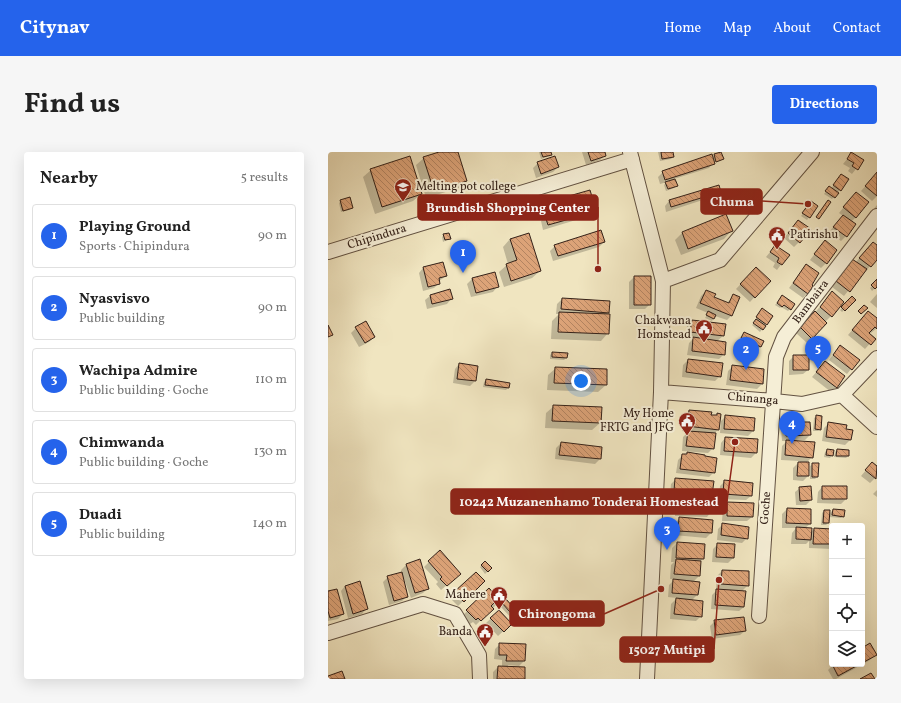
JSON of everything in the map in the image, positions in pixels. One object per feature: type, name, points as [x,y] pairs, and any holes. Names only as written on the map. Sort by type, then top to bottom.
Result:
[{"type":"street","points":[[663,281],[720,260],[812,152]]},
{"type":"street","points":[[631,156],[663,281],[661,392],[647,679]]},
{"type":"street","name":"Chipindura","points":[[328,252],[631,156]]},
{"type":"street","name":"Bambaira","points":[[774,401],[776,357],[784,337],[877,216]]},
{"type":"street","points":[[877,358],[842,395],[877,427]]},
{"type":"street","name":"Chinanga","points":[[661,392],[802,404],[842,395]]},
{"type":"street","name":"Goche","points":[[759,616],[774,401]]},
{"type":"street","points":[[328,634],[423,604],[455,614],[479,655],[480,679]]},
{"type":"building","points":[[439,152],[458,152],[467,181],[434,191],[423,157]]},
{"type":"building","points":[[541,152],[551,152],[552,155],[543,157]]},
{"type":"building","points":[[588,152],[605,152],[606,156],[591,161]]},
{"type":"building","points":[[661,152],[673,152],[674,157],[662,159]]},
{"type":"building","points":[[721,152],[724,159],[716,162],[714,154]]},
{"type":"building","points":[[851,152],[864,160],[858,170],[852,166],[854,163],[847,159]]},
{"type":"building","points":[[712,154],[715,164],[665,180],[662,171]]},
{"type":"building","points":[[410,156],[422,194],[382,207],[370,169]]},
{"type":"building","points":[[555,156],[559,167],[541,174],[537,162]]},
{"type":"building","points":[[877,172],[877,196],[865,186]]},
{"type":"building","points":[[841,174],[849,179],[841,191],[833,185]]},
{"type":"building","points":[[675,179],[678,186],[668,189],[665,182]]},
{"type":"building","points":[[719,185],[721,192],[671,207],[669,200]]},
{"type":"building","points":[[829,186],[839,193],[835,198],[825,191]]},
{"type":"building","points":[[590,190],[593,200],[544,214],[541,204]]},
{"type":"building","points":[[856,192],[869,202],[856,218],[843,207]]},
{"type":"building","points":[[350,197],[353,208],[343,211],[340,200]]},
{"type":"building","points":[[828,200],[831,202],[819,219],[816,217]]},
{"type":"building","points":[[811,201],[818,206],[810,218],[802,213]]},
{"type":"building","points":[[593,202],[595,212],[548,225],[545,216]]},
{"type":"building","points":[[726,214],[733,231],[688,249],[682,232]]},
{"type":"building","points":[[843,215],[856,224],[847,237],[833,227]]},
{"type":"building","points":[[798,220],[811,229],[800,243],[788,233]]},
{"type":"building","points":[[601,230],[605,242],[558,256],[554,245]]},
{"type":"building","points":[[449,233],[451,239],[445,240],[443,234]]},
{"type":"building","points":[[529,233],[541,271],[511,281],[506,264],[517,260],[510,239]]},
{"type":"building","points":[[825,240],[837,250],[827,264],[814,254]]},
{"type":"building","points":[[873,242],[877,245],[877,260],[871,267],[859,258]]},
{"type":"building","points":[[775,245],[790,255],[782,265],[777,262],[779,258],[770,252]]},
{"type":"building","points":[[852,259],[867,269],[850,292],[836,281]]},
{"type":"building","points":[[443,262],[447,276],[439,278],[440,284],[428,287],[423,267]]},
{"type":"building","points":[[806,264],[819,273],[808,294],[793,283]]},
{"type":"building","points":[[756,267],[771,281],[755,298],[740,284]]},
{"type":"building","points":[[495,272],[499,287],[476,293],[472,278]]},
{"type":"building","points":[[634,276],[651,276],[651,305],[634,305]]},
{"type":"building","points":[[877,279],[877,287],[875,289],[871,285]]},
{"type":"building","points":[[450,289],[453,299],[432,304],[430,295]]},
{"type":"building","points":[[706,290],[716,294],[714,297],[729,303],[733,294],[740,297],[732,316],[700,303]]},
{"type":"building","points":[[832,291],[844,302],[832,317],[820,307]]},
{"type":"building","points":[[782,295],[795,304],[791,310],[784,305],[782,307],[777,303]]},
{"type":"building","points":[[852,296],[856,300],[845,311],[841,307]]},
{"type":"building","points":[[562,298],[610,301],[609,313],[561,309]]},
{"type":"building","points":[[864,305],[868,308],[861,314],[858,311]]},
{"type":"building","points":[[762,308],[773,316],[767,325],[756,317]]},
{"type":"building","points":[[708,311],[716,315],[714,319],[706,315]]},
{"type":"building","points":[[815,311],[827,323],[812,339],[800,327]]},
{"type":"building","points":[[868,311],[877,318],[877,329],[875,327],[869,333],[876,339],[871,345],[852,330]]},
{"type":"building","points":[[559,312],[610,314],[609,334],[558,332]]},
{"type":"building","points":[[756,319],[766,326],[763,330],[753,323]]},
{"type":"building","points":[[692,320],[726,324],[724,336],[690,332]]},
{"type":"building","points":[[366,321],[375,337],[365,343],[355,327]]},
{"type":"building","points":[[328,325],[333,335],[328,337]]},
{"type":"building","points":[[744,332],[764,341],[761,347],[741,338]]},
{"type":"building","points":[[693,337],[726,342],[725,355],[692,351]]},
{"type":"building","points":[[840,345],[860,360],[852,370],[833,355]]},
{"type":"building","points":[[552,352],[568,353],[567,358],[552,357]]},
{"type":"building","points":[[793,355],[809,355],[809,370],[793,370]]},
{"type":"building","points":[[688,359],[723,363],[721,377],[686,372]]},
{"type":"building","points":[[825,361],[845,376],[837,388],[816,372]]},
{"type":"building","points":[[459,363],[478,366],[476,381],[457,379]]},
{"type":"building","points":[[732,365],[764,369],[763,384],[730,380]]},
{"type":"building","points":[[555,367],[607,369],[607,385],[554,383]]},
{"type":"building","points":[[486,379],[510,383],[509,388],[485,385]]},
{"type":"building","points":[[553,405],[602,407],[601,423],[552,421]]},
{"type":"building","points":[[689,410],[712,412],[711,415],[717,415],[717,413],[721,414],[719,430],[687,426]]},
{"type":"building","points":[[725,415],[755,418],[754,431],[724,429]]},
{"type":"building","points":[[816,415],[822,416],[821,430],[815,429]]},
{"type":"building","points":[[786,422],[810,422],[811,435],[786,436]]},
{"type":"building","points":[[828,422],[847,425],[846,429],[853,430],[851,440],[826,437]]},
{"type":"building","points":[[688,431],[716,433],[714,449],[686,446]]},
{"type":"building","points":[[725,437],[758,439],[757,453],[724,451]]},
{"type":"building","points":[[786,440],[815,442],[813,458],[785,455]]},
{"type":"building","points":[[561,442],[602,447],[601,459],[559,455]]},
{"type":"building","points":[[827,449],[834,450],[833,456],[826,455]]},
{"type":"building","points":[[837,449],[849,450],[849,456],[836,456]]},
{"type":"building","points":[[687,452],[717,458],[715,473],[680,469],[682,454],[687,454]]},
{"type":"building","points":[[798,462],[809,462],[809,476],[797,476]]},
{"type":"building","points":[[872,462],[877,466],[876,479],[865,470]]},
{"type":"building","points":[[812,463],[819,463],[818,477],[812,477]]},
{"type":"building","points":[[675,478],[714,481],[712,495],[674,491]]},
{"type":"building","points":[[724,480],[753,483],[752,496],[723,494]]},
{"type":"building","points":[[811,486],[812,500],[800,501],[799,487]]},
{"type":"building","points":[[822,486],[847,486],[847,499],[822,499]]},
{"type":"building","points":[[727,502],[754,503],[753,517],[727,516]]},
{"type":"building","points":[[787,508],[811,509],[811,524],[786,523]]},
{"type":"building","points":[[833,509],[845,510],[844,517],[832,515]]},
{"type":"building","points":[[824,510],[830,510],[829,523],[823,523]]},
{"type":"building","points":[[679,517],[713,520],[712,533],[678,531]]},
{"type":"building","points":[[722,523],[749,527],[748,539],[721,535]]},
{"type":"building","points":[[796,527],[812,528],[811,540],[796,539]]},
{"type":"building","points":[[814,528],[829,529],[829,544],[813,544]]},
{"type":"building","points":[[677,542],[705,544],[704,559],[676,558]]},
{"type":"building","points":[[717,543],[735,544],[734,558],[716,557]]},
{"type":"building","points":[[440,550],[461,574],[447,586],[440,579],[442,577],[428,561]]},
{"type":"building","points":[[420,559],[429,589],[415,593],[406,564]]},
{"type":"building","points":[[676,559],[701,561],[700,576],[674,574]]},
{"type":"building","points":[[485,561],[492,568],[488,572],[481,565]]},
{"type":"building","points":[[722,570],[749,571],[749,586],[721,584]]},
{"type":"building","points":[[402,572],[408,597],[394,601],[387,576]]},
{"type":"building","points":[[476,572],[485,581],[464,602],[454,592]]},
{"type":"building","points":[[673,579],[700,582],[698,595],[672,593]]},
{"type":"building","points":[[360,581],[368,609],[353,614],[345,586]]},
{"type":"building","points":[[489,588],[501,601],[497,605],[495,602],[491,606],[494,609],[481,621],[478,618],[476,620],[466,610]]},
{"type":"building","points":[[337,589],[344,614],[330,618],[328,611],[328,591]]},
{"type":"building","points":[[716,589],[746,591],[744,607],[715,605]]},
{"type":"building","points":[[676,598],[703,601],[702,617],[674,614]]},
{"type":"building","points":[[506,599],[522,617],[518,621],[502,603]]},
{"type":"building","points":[[499,610],[512,624],[504,632],[490,618]]},
{"type":"building","points":[[744,617],[746,631],[716,635],[714,620]]},
{"type":"building","points":[[499,643],[526,644],[525,661],[506,661],[507,655],[499,655]]},
{"type":"building","points":[[870,643],[877,655],[865,661],[865,646]]},
{"type":"building","points":[[498,666],[525,667],[525,679],[497,679]]},
{"type":"building","points":[[834,667],[854,667],[838,676]]},
{"type":"building","points":[[342,671],[345,679],[328,679],[328,676]]},
{"type":"building","points":[[871,673],[875,679],[860,679]]},
{"type":"place","name":"Melting pot college","points":[[403,202]]},
{"type":"place","name":"Chuma","points":[[808,204]]},
{"type":"place","name":"Patirishu","points":[[777,250]]},
{"type":"place","name":"Brundish Shopping Center","points":[[598,269]]},
{"type":"place","name":"Playing Ground","points":[[463,273]]},
{"type":"place","name":"Chakwana Homstead","points":[[704,343]]},
{"type":"place","name":"Duadi","points":[[818,369]]},
{"type":"place","name":"Nyasvisvo","points":[[746,370]]},
{"type":"place","name":"My Home FRTG and JFG","points":[[687,436]]},
{"type":"place","name":"10242 Muzanenhamo Tonderai Homestead","points":[[735,442]]},
{"type":"place","name":"Chimwanda","points":[[792,444]]},
{"type":"place","name":"Wachipa Admire","points":[[667,550]]},
{"type":"place","name":"15027 Mutipi","points":[[719,580]]},
{"type":"place","name":"Chirongoma","points":[[661,589]]},
{"type":"place","name":"Mahere","points":[[499,610]]},
{"type":"place","name":"Banda","points":[[485,647]]}]
